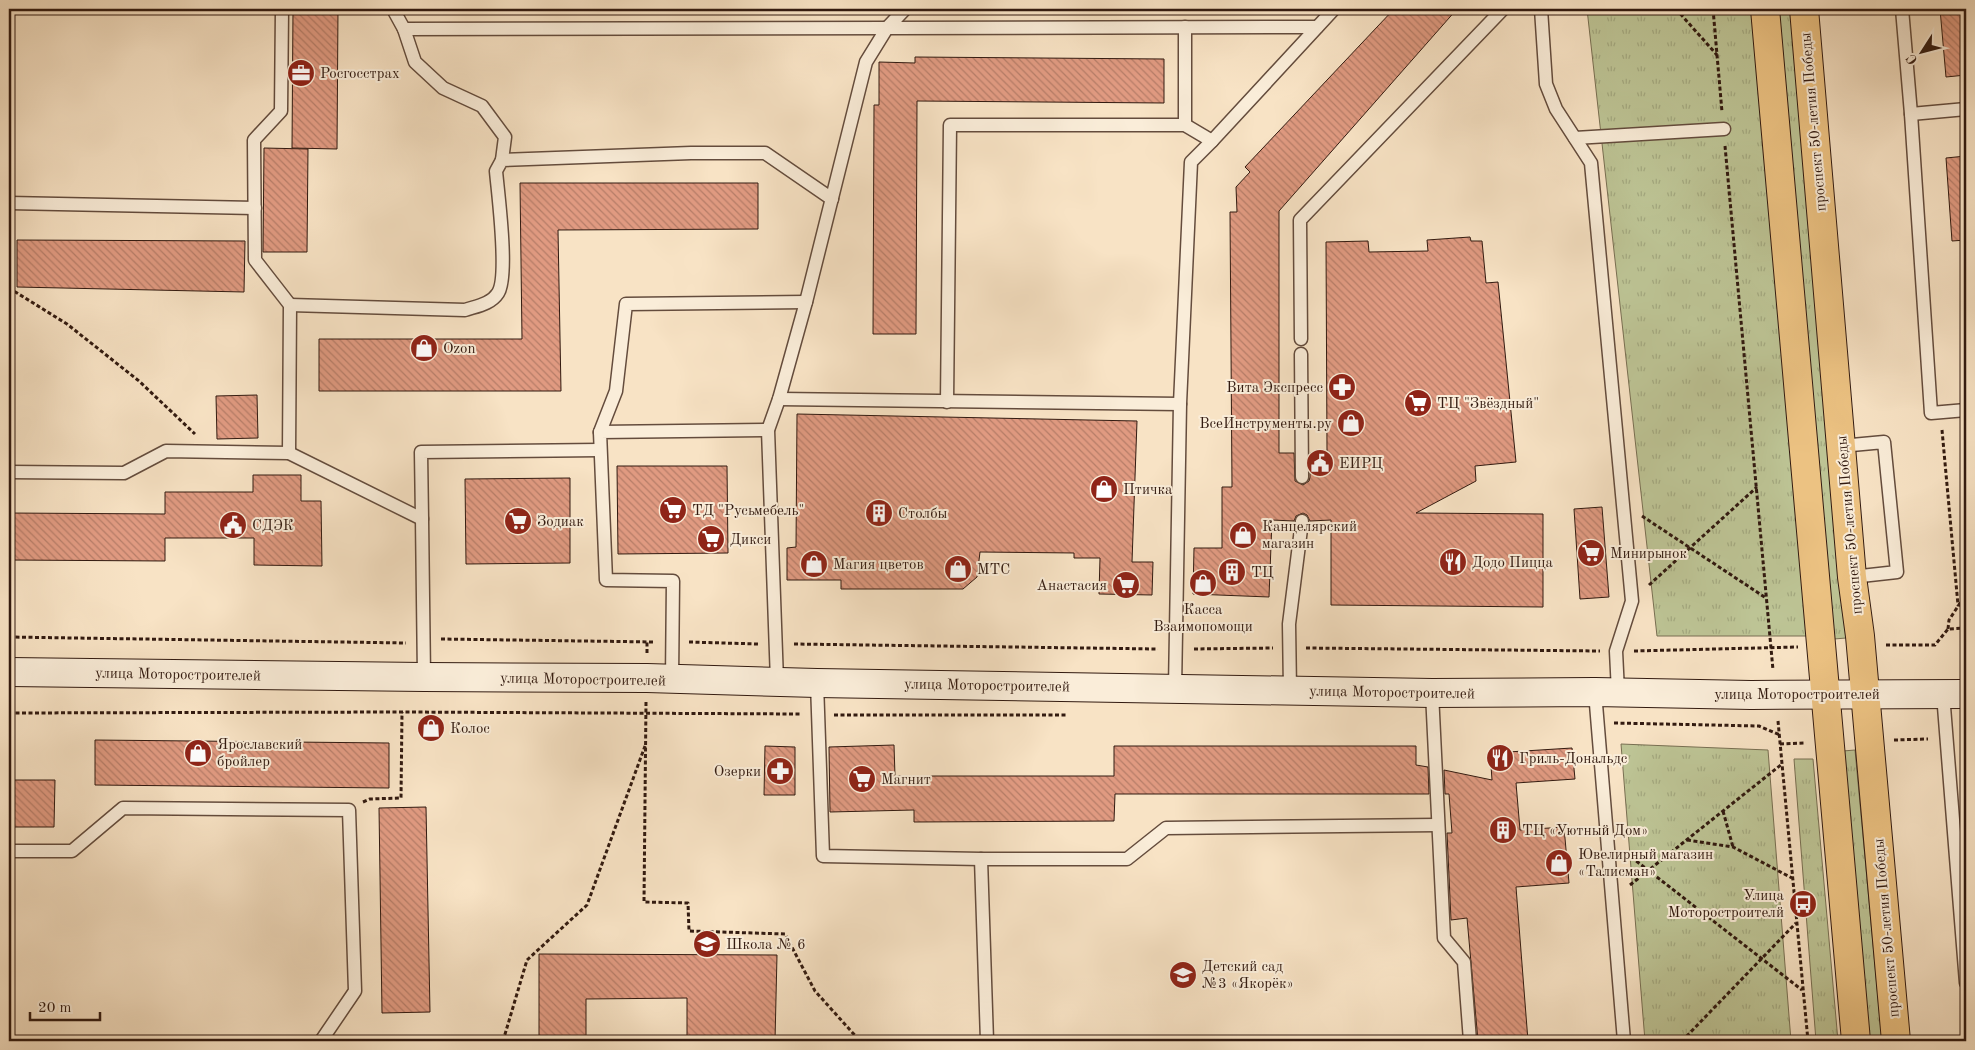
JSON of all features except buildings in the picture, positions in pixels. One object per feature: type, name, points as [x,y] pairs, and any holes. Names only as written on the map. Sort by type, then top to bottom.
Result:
[{"type":"main road","points":[[1765,9],[1856,1041]]},
{"type":"main road","name":"проспект 50-летия Победы","points":[[1804,9],[1852,577],[1896,1041]]},
{"type":"street","name":"улица Моторостроителей","points":[[9,672],[777,681],[1432,693],[1955,694]]},
{"type":"lane","points":[[282,9],[281,111],[254,140],[255,260],[290,305],[288,453]]},
{"type":"lane","points":[[290,305],[465,310],[490,302],[499,292],[503,260],[496,171],[502,160],[505,137],[482,106],[443,88],[415,62],[404,29],[393,9]]},
{"type":"lane","points":[[777,681],[768,430],[806,302],[866,62],[887,28],[905,9]]},
{"type":"lane","points":[[1175,688],[1180,404],[1191,162],[1334,9]]},
{"type":"lane","points":[[1301,338],[1300,220],[1503,9]]},
{"type":"lane","points":[[1540,9],[1546,84],[1556,109],[1591,163],[1632,601],[1616,651],[1606,692],[1607,839],[1624,1041]]},
{"type":"lane","points":[[1902,9],[1931,413],[1966,410]]},
{"type":"lane","points":[[1185,27],[1185,125]]},
{"type":"lane","points":[[404,29],[1317,27]]},
{"type":"lane","points":[[1911,114],[1966,109]]},
{"type":"lane","points":[[947,402],[950,124],[1185,125],[1212,141]]},
{"type":"lane","points":[[1574,138],[1724,129]]},
{"type":"lane","points":[[502,160],[691,152],[765,153],[832,199]]},
{"type":"lane","points":[[9,203],[255,208]]},
{"type":"lane","points":[[672,680],[673,581],[606,580],[600,432],[616,391],[626,304],[806,302]]},
{"type":"lane","points":[[1301,354],[1302,477]]},
{"type":"lane","points":[[779,398],[1180,404]]},
{"type":"lane","points":[[600,432],[768,430]]},
{"type":"lane","points":[[1841,446],[1884,442],[1897,572],[1852,577]]},
{"type":"lane","points":[[424,677],[421,452],[600,450]]},
{"type":"lane","points":[[9,472],[124,473],[166,451],[288,453],[422,519]]},
{"type":"lane","points":[[1290,690],[1289,624],[1302,521]]},
{"type":"lane","points":[[817,683],[823,856],[1127,859],[1166,828],[1437,825]]},
{"type":"lane","points":[[1432,693],[1444,938],[1464,962],[1470,1041]]},
{"type":"lane","points":[[1955,694],[1966,983]]},
{"type":"lane","points":[[9,851],[72,851],[123,808],[349,810],[355,991],[321,1041]]},
{"type":"lane","points":[[981,859],[987,1041]]},
{"type":"path","points":[[1676,9],[1717,56]]},
{"type":"path","points":[[1713,9],[1808,1041]]},
{"type":"path","points":[[9,288],[67,324],[139,381],[214,452]]},
{"type":"path","points":[[1942,427],[1958,605]]},
{"type":"path","points":[[1632,601],[1757,487]]},
{"type":"path","points":[[1622,503],[1767,598]]},
{"type":"path","points":[[1935,645],[1948,629],[1949,620],[1966,594]]},
{"type":"path","points":[[1958,605],[1966,605]]},
{"type":"path","points":[[1948,629],[1966,628]]},
{"type":"path","points":[[9,637],[647,642]]},
{"type":"path","points":[[349,810],[370,799],[401,798],[402,712]]},
{"type":"path","points":[[9,713],[646,712],[818,715]]},
{"type":"path","points":[[646,712],[644,902],[688,903],[689,931],[785,934],[815,991],[860,1041]]},
{"type":"path","points":[[503,1041],[527,960],[587,905],[646,743]]},
{"type":"path","points":[[1612,899],[1782,764]]},
{"type":"path","points":[[1723,811],[1733,847]]},
{"type":"path","points":[[1607,839],[1763,958],[1803,991]]},
{"type":"path","points":[[1686,840],[1733,847],[1793,878]]},
{"type":"path","points":[[1682,1041],[1797,923]]},
{"type":"green space","points":[[1587,9],[1754,9],[1809,636],[1657,636]]},
{"type":"green space","points":[[1779,9],[1791,9],[1846,638],[1834,639]]},
{"type":"green space","points":[[1621,744],[1768,750],[1791,1041],[1645,1041]]},
{"type":"green space","points":[[1855,750],[1882,1041],[1870,1041],[1843,751]]},
{"type":"green space","points":[[1794,759],[1813,759],[1838,1041],[1816,1041]]},
{"type":"place","name":"Росгосстрах","points":[[301,73]]},
{"type":"place","name":"Ozon","points":[[424,348]]},
{"type":"place","name":"Вита Экспресс","points":[[1342,387]]},
{"type":"place","name":"ТЦ \"Звёздный\"","points":[[1418,403]]},
{"type":"place","name":"ВсеИнструменты.ру","points":[[1351,423]]},
{"type":"place","name":"ЕИРЦ","points":[[1320,463]]},
{"type":"place","name":"Птичка","points":[[1104,489]]},
{"type":"place","name":"ТД \"Русьмебель\"","points":[[673,510]]},
{"type":"place","name":"Столбы","points":[[879,513]]},
{"type":"place","name":"Зодиак","points":[[518,521]]},
{"type":"place","name":"СДЭК","points":[[233,525]]},
{"type":"place","name":"Канцелярский магазин","points":[[1243,535]]},
{"type":"place","name":"Дикси","points":[[711,539]]},
{"type":"place","name":"Минирынок","points":[[1591,553]]},
{"type":"place","name":"Додо Пицца","points":[[1453,562]]},
{"type":"place","name":"Магия цветов","points":[[814,564]]},
{"type":"place","name":"МТС","points":[[958,569]]},
{"type":"place","name":"ТЦ","points":[[1232,572]]},
{"type":"place","name":"Касса Взаимопомощи","points":[[1203,583]]},
{"type":"place","name":"Анастасия","points":[[1126,585]]},
{"type":"place","name":"Колос","points":[[431,728]]},
{"type":"place","name":"Ярославский бройлер","points":[[198,753]]},
{"type":"place","name":"Гриль-Дональдс","points":[[1500,758]]},
{"type":"place","name":"Озерки","points":[[780,771]]},
{"type":"place","name":"Магнит","points":[[862,779]]},
{"type":"place","name":"ТЦ «Уютный Дом»","points":[[1503,830]]},
{"type":"place","name":"Ювелирный магазин «Талисман»","points":[[1559,863]]},
{"type":"place","name":"Улица Моторостроителй","points":[[1803,904]]},
{"type":"place","name":"Школа № 6","points":[[707,944]]},
{"type":"place","name":"Детский сад №3 «Якорёк»","points":[[1183,975]]}]
